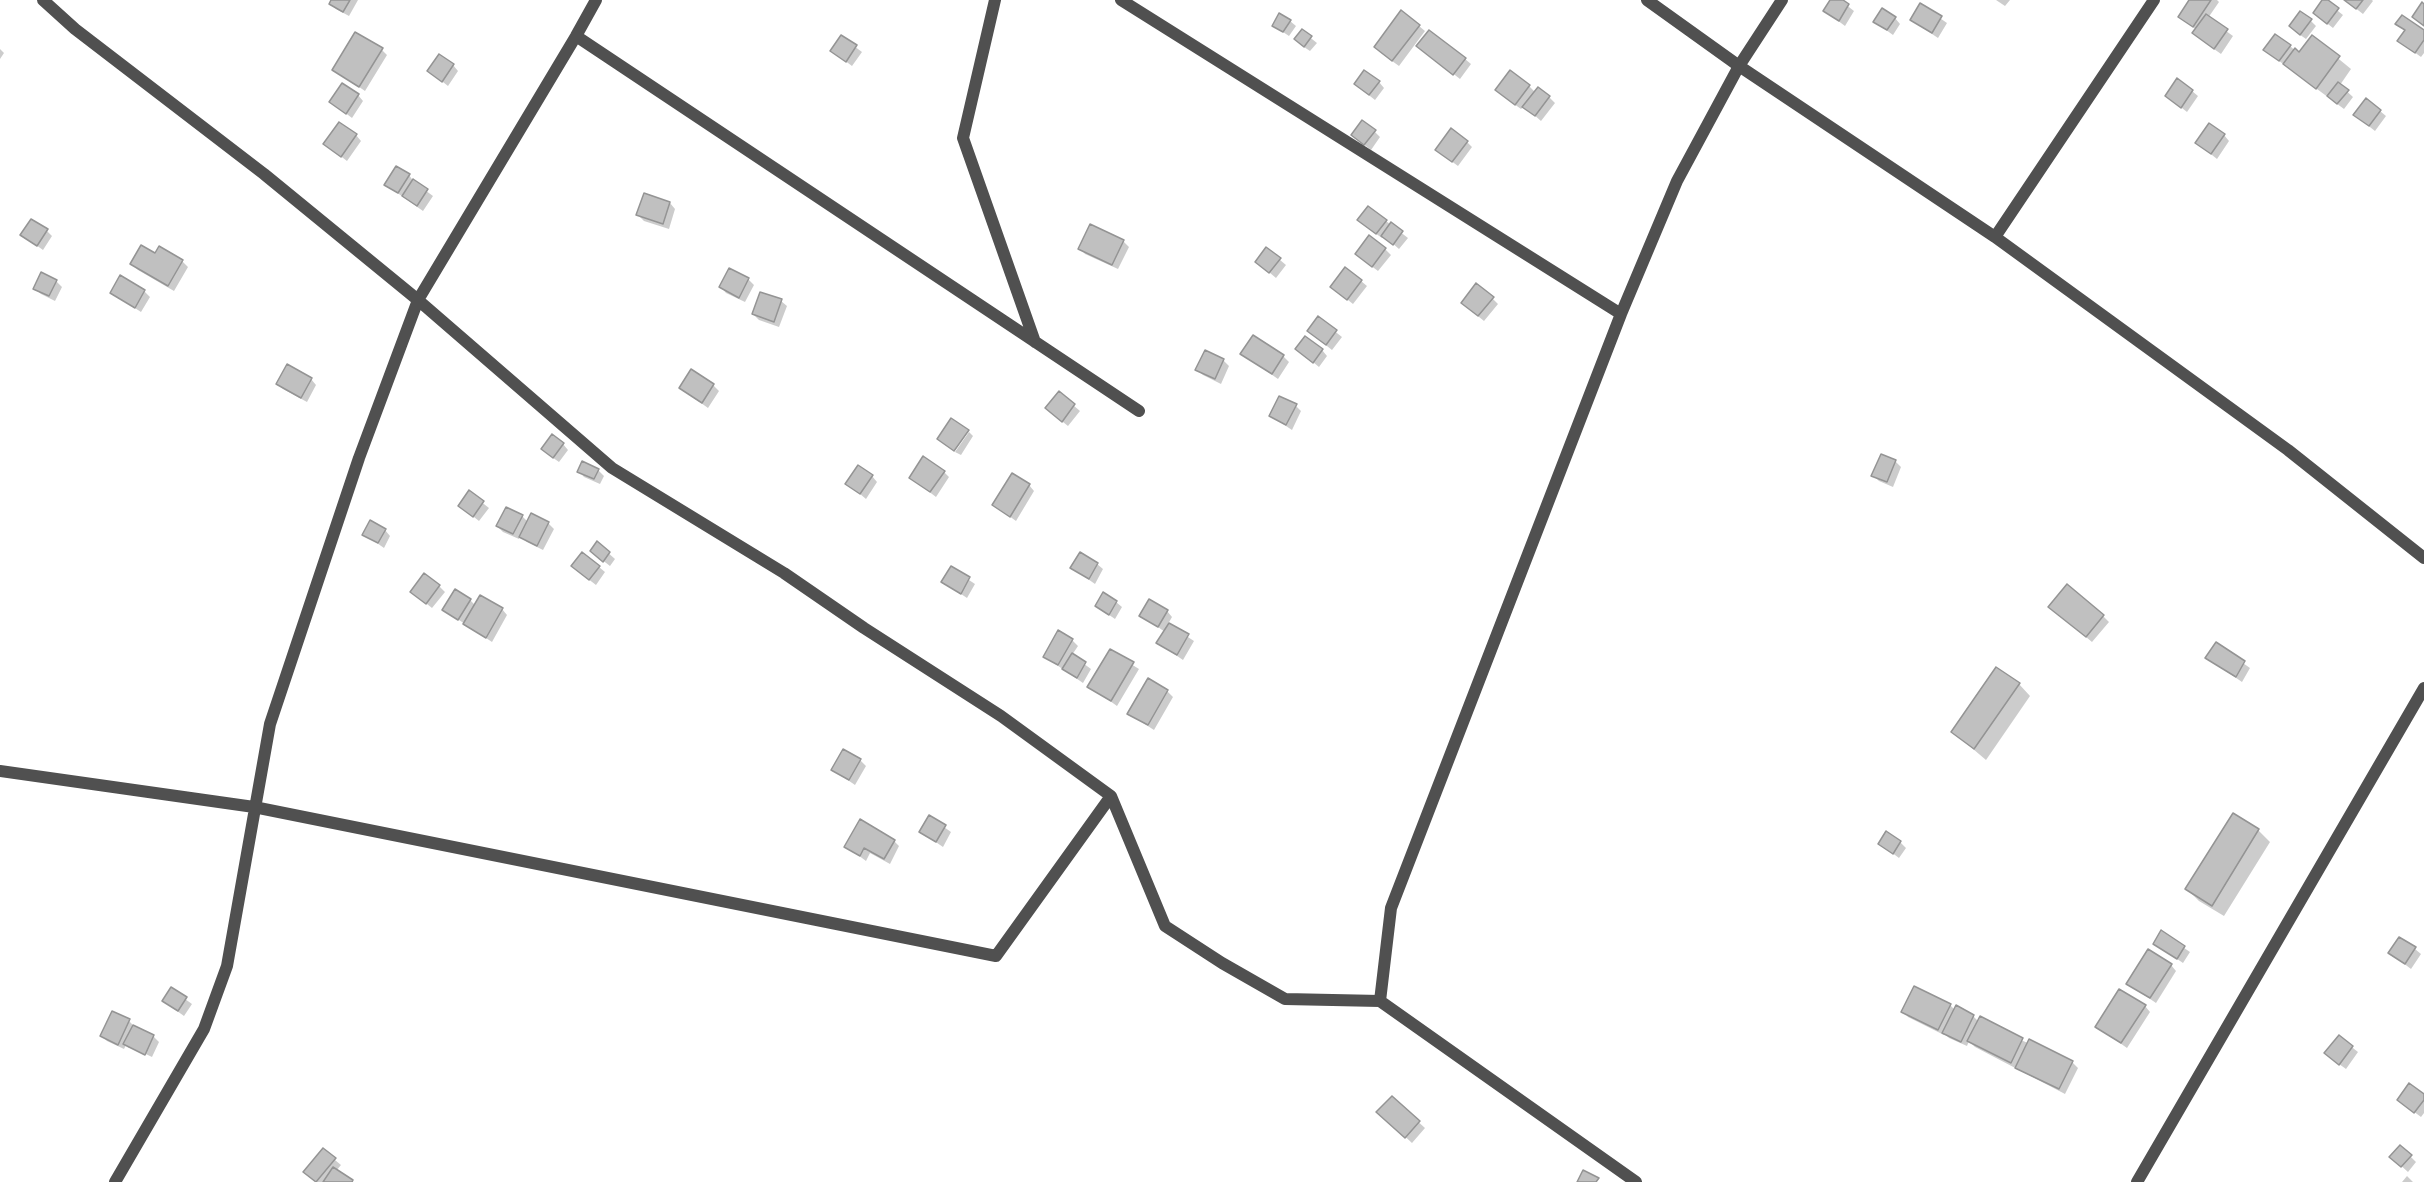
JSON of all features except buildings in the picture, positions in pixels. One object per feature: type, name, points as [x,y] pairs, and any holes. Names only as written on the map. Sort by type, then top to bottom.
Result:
[{"type":"street","points":[[43,0],[75,29],[264,174],[418,300],[612,468],[784,573],[864,628],[1001,716],[1112,796],[1165,926],[1222,963],[1285,999],[1380,1001],[1636,1182]]},
{"type":"street","points":[[115,1182],[204,1029],[227,966],[270,724],[359,458],[418,300],[596,0]]},
{"type":"street","points":[[995,0],[963,138],[1035,342]]},
{"type":"street","points":[[1121,0],[1621,314]]},
{"type":"street","points":[[1647,0],[1739,66],[1995,237],[2288,450],[2424,558]]},
{"type":"street","points":[[1380,1001],[1391,908],[1621,314],[1677,181],[1739,66],[1782,0]]},
{"type":"street","points":[[1995,237],[2154,0]]},
{"type":"street","points":[[576,36],[1139,411]]},
{"type":"street","points":[[2137,1182],[2424,688]]},
{"type":"street","points":[[0,771],[254,807],[996,956],[1112,796]]}]
